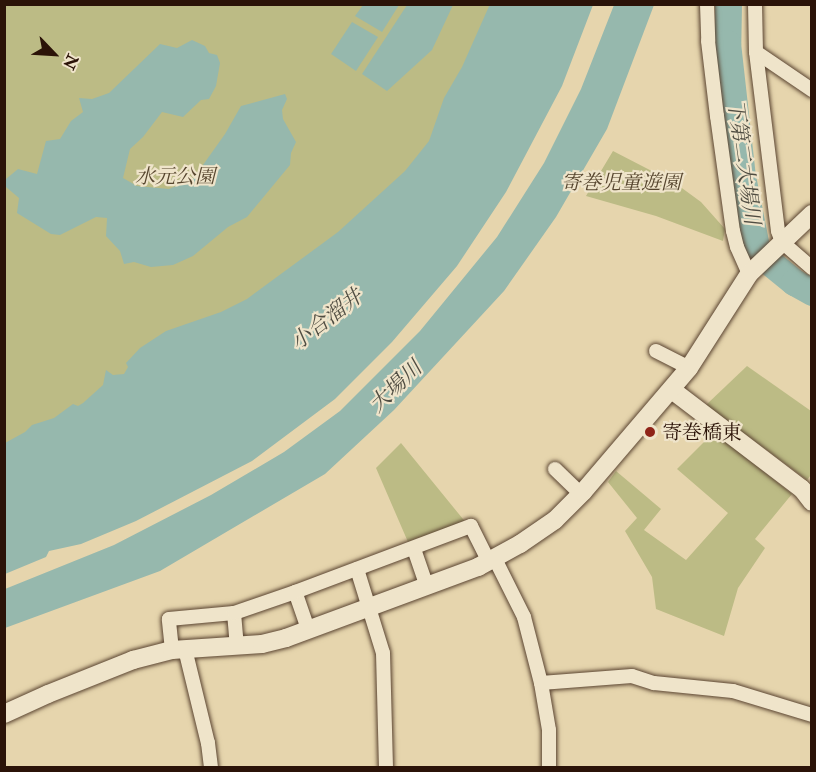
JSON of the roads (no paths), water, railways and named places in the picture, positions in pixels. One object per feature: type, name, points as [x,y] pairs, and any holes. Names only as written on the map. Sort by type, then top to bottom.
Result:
[{"type":"street","points":[[707,4],[714,95],[733,231],[737,248],[753,271]]},
{"type":"street","points":[[755,4],[756,52],[779,245],[812,268]]},
{"type":"street","points":[[756,52],[812,90]]},
{"type":"street","points":[[4,714],[91,676],[179,650],[270,642],[492,561],[555,520],[581,494],[689,368],[753,271],[812,214]]},
{"type":"street","points":[[656,351],[689,368]]},
{"type":"street","points":[[672,390],[802,489],[812,502]]},
{"type":"street","points":[[555,469],[581,494]]},
{"type":"street","points":[[211,768],[208,743],[169,619],[234,614],[471,526],[524,616],[541,682],[549,730],[549,768]]},
{"type":"street","points":[[414,549],[427,585]]},
{"type":"street","points":[[357,569],[383,652],[386,768]]},
{"type":"street","points":[[295,592],[309,629]]},
{"type":"street","points":[[234,614],[237,645]]},
{"type":"street","points":[[541,682],[632,676],[654,683],[733,691],[812,715]]},
{"type":"water","name":"小合溜井","points":[[490,4],[593,5],[562,86],[506,192],[457,266],[392,342],[335,399],[252,461],[136,521],[81,544],[49,551],[46,557],[5,574],[5,443],[25,432],[32,425],[54,418],[73,404],[78,406],[83,403],[103,385],[106,370],[113,375],[124,374],[128,367],[126,363],[140,348],[166,331],[221,312],[247,299],[338,232],[405,171],[429,141],[444,98],[462,67]]},
{"type":"water","points":[[363,5],[399,5],[382,32],[355,16]]},
{"type":"water","points":[[407,5],[453,5],[432,50],[387,91],[362,74]]},
{"type":"water","name":"大場川","points":[[614,5],[654,5],[607,129],[556,217],[504,291],[394,410],[325,474],[160,571],[5,628],[5,589],[114,545],[211,495],[284,452],[340,411],[420,331],[497,237],[544,163],[581,89]]},
{"type":"water","points":[[352,22],[378,37],[356,71],[331,54]]},
{"type":"water","points":[[192,40],[205,46],[209,53],[217,55],[220,63],[216,86],[209,99],[201,100],[183,117],[162,112],[143,137],[130,149],[123,178],[137,186],[169,189],[193,179],[225,134],[241,106],[285,94],[287,99],[282,110],[283,119],[296,142],[291,153],[290,165],[247,217],[228,227],[193,256],[173,265],[151,267],[134,262],[124,264],[120,251],[106,236],[107,218],[96,217],[60,235],[51,234],[17,213],[19,198],[6,187],[6,179],[18,169],[37,174],[46,141],[60,139],[71,121],[83,112],[79,98],[92,99],[109,93],[160,44],[177,48]]},
{"type":"waterway","name":"下第二大場川","points":[[728,4],[727,43],[742,176],[757,252],[794,282],[812,292]]},
{"type":"place","name":"寄巻橋東","points":[[650,432]]},
{"type":"park label","name":"水元公園","points":[[175,176]]},
{"type":"park label","name":"寄巻児童遊園","points":[[621,182]]}]
